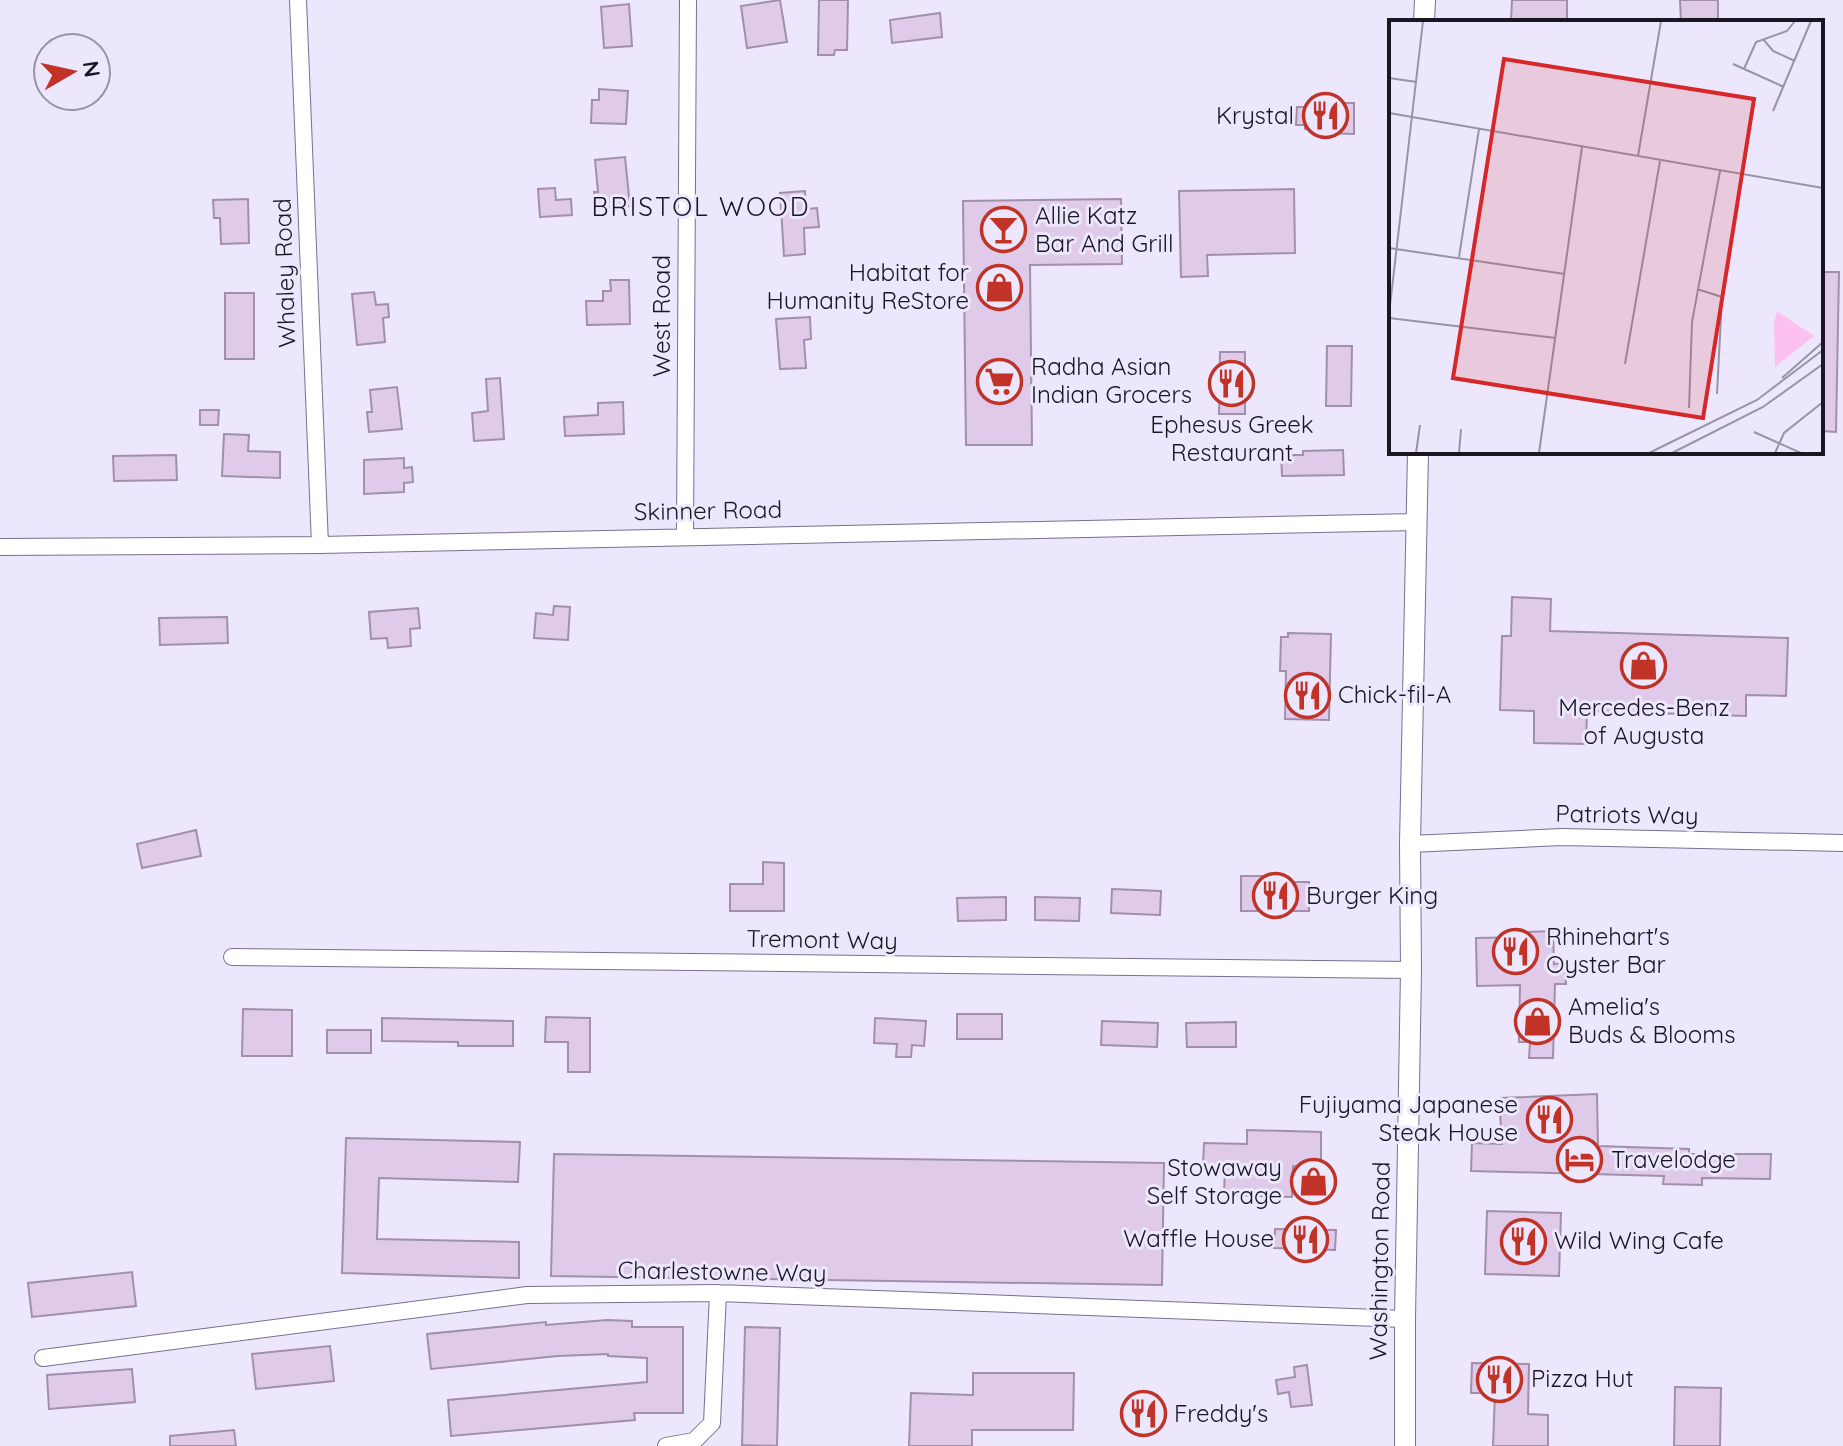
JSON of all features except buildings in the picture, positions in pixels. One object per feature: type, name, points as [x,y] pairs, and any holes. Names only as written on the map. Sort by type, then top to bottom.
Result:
[{"type":"main road","points":[[1424,20],[1425,0]]},
{"type":"main road","name":"Washington Road","points":[[1405,1446],[1410,844],[1418,454]]},
{"type":"street","name":"Whaley Road","points":[[298,0],[320,545]]},
{"type":"street","name":"West Road","points":[[685,535],[688,0]]},
{"type":"street","name":"Skinner Road","points":[[0,547],[320,545],[1417,522]]},
{"type":"street","name":"Patriots Way","points":[[1410,844],[1559,837],[1843,843]]},
{"type":"street","name":"Tremont Way","points":[[232,957],[1411,970]]},
{"type":"street","name":"Charlestowne Way","points":[[43,1358],[527,1295],[718,1293],[1405,1319]]},
{"type":"street","points":[[666,1446],[694,1441],[712,1423],[718,1293]]},
{"type":"place","name":"Krystal","points":[[1325,116]]},
{"type":"place","name":"Allie Katz Bar And Grill","points":[[1004,230]]},
{"type":"place","name":"Habitat for Humanity ReStore","points":[[1000,287]]},
{"type":"place","name":"Radha Asian Indian Grocers","points":[[1000,381]]},
{"type":"place","name":"Ephesus Greek Restaurant","points":[[1232,383]]},
{"type":"place","name":"Mercedes-Benz of Augusta","points":[[1644,666]]},
{"type":"place","name":"Chick-fil-A","points":[[1307,695]]},
{"type":"place","name":"Burger King","points":[[1275,896]]},
{"type":"place","name":"Rhinehart's Oyster Bar","points":[[1515,951]]},
{"type":"place","name":"Amelia's Buds & Blooms","points":[[1537,1021]]},
{"type":"place","name":"Fujiyama Japanese Steak House","points":[[1549,1119]]},
{"type":"place","name":"Travelodge","points":[[1580,1160]]},
{"type":"place","name":"Stowaway Self Storage","points":[[1313,1182]]},
{"type":"place","name":"Waffle House","points":[[1305,1239]]},
{"type":"place","name":"Wild Wing Cafe","points":[[1523,1241]]},
{"type":"place","name":"Pizza Hut","points":[[1500,1379]]},
{"type":"place","name":"Freddy's","points":[[1143,1414]]},
{"type":"district","name":"BRISTOL WOOD","points":[[701,207]]}]
